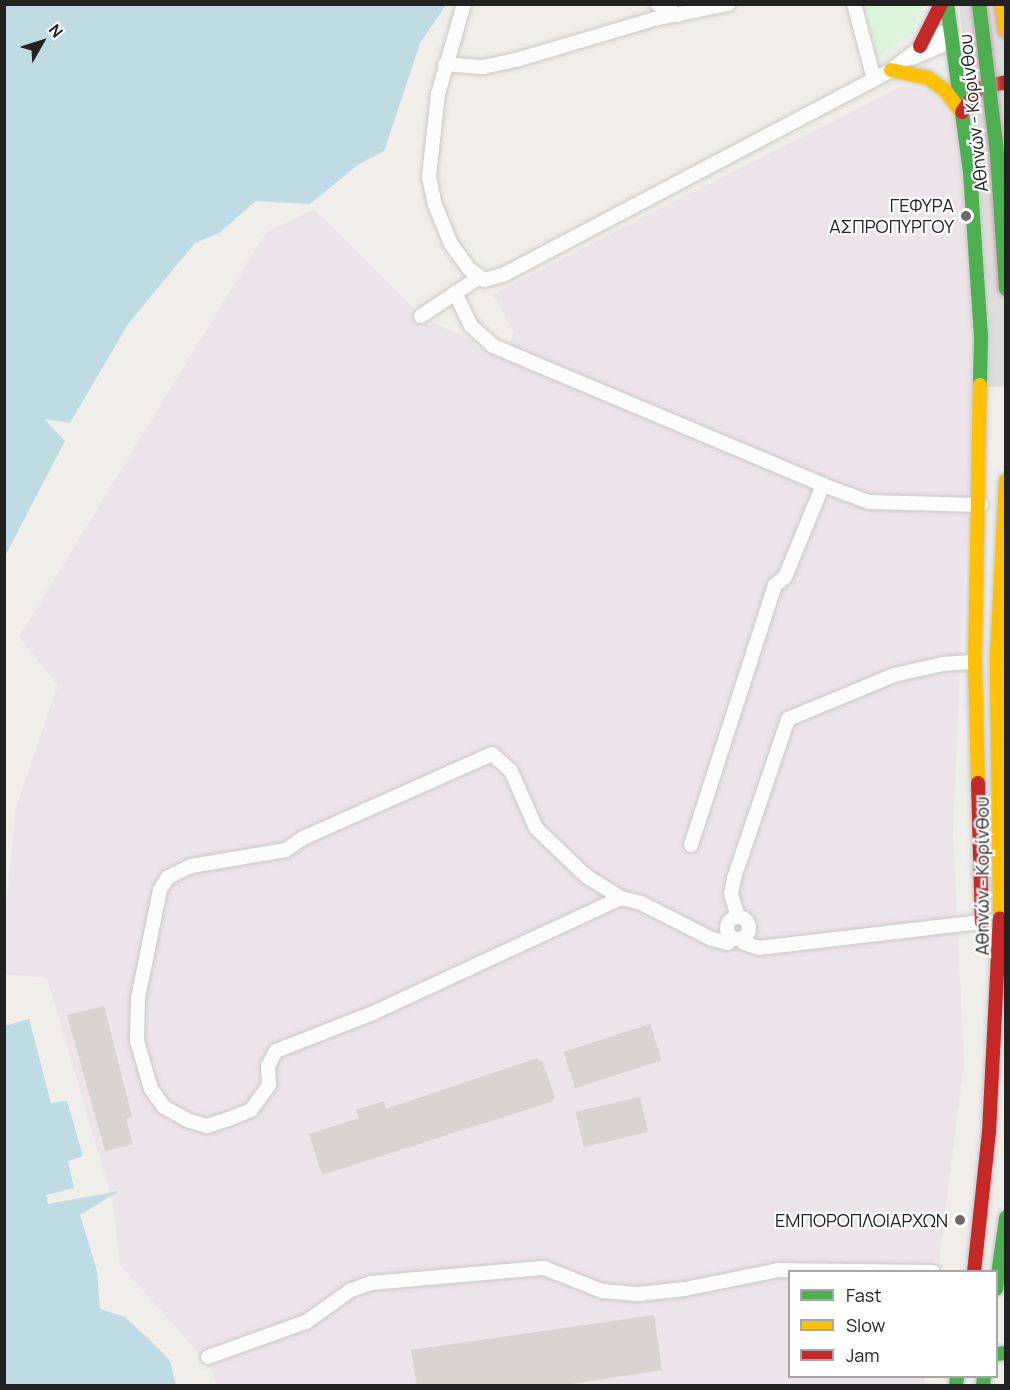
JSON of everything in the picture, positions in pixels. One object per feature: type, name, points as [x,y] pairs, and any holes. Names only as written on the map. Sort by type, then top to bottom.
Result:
[{"type":"main road","points":[[920,46],[941,4]]},
{"type":"main road","points":[[947,4],[970,171],[981,335],[981,505],[975,662],[982,922],[998,1006]]},
{"type":"main road","points":[[980,4],[1002,9]]},
{"type":"main road","name":"Αθηνών - Κορίνθου","points":[[980,4],[997,153],[1005,289]]},
{"type":"main road","points":[[951,35],[1002,9]]},
{"type":"main road","points":[[1002,9],[1005,31]]},
{"type":"main road","points":[[975,23],[1005,39]]},
{"type":"main road","points":[[891,70],[928,78],[944,89],[962,112]]},
{"type":"main road","points":[[962,112],[978,89],[1005,82]]},
{"type":"main road","name":"Αθηνών - Κορίνθου","points":[[974,1270],[998,1006],[997,656],[1005,480]]},
{"type":"main road","points":[[998,1273],[1005,1218]]},
{"type":"street","points":[[464,4],[445,64],[430,144],[430,182],[448,239],[478,278],[488,280],[503,275],[910,58],[942,45],[951,35]]},
{"type":"street","points":[[657,4],[680,16]]},
{"type":"street","points":[[445,64],[494,65],[654,19],[680,16],[728,4]]},
{"type":"street","points":[[854,4],[874,79]]},
{"type":"street","points":[[910,58],[920,46],[940,33],[951,35]]},
{"type":"street","points":[[421,316],[478,278]]},
{"type":"street","points":[[455,293],[471,326],[493,346],[823,485],[869,502],[981,505]]},
{"type":"street","points":[[691,845],[774,585],[785,577],[823,485]]},
{"type":"street","points":[[739,941],[749,924],[738,916],[731,894],[734,878],[788,719],[894,675],[943,664],[975,662]]},
{"type":"street","points":[[621,898],[373,1012],[276,1052],[268,1066],[269,1085],[251,1110],[207,1126],[187,1120],[164,1107],[151,1089],[137,1041],[138,998],[160,890],[168,876],[191,866],[286,850],[303,838],[492,754],[511,771],[536,828],[586,876],[621,898],[641,903],[759,948],[982,922]]},
{"type":"street","points":[[208,1357],[306,1322],[351,1290],[371,1283],[544,1268],[602,1291],[639,1294],[685,1289],[778,1269],[830,1270]]},
{"type":"shaded area","points":[[902,86],[923,88],[940,100],[952,116],[959,139],[975,342],[953,830],[964,1062],[938,1270],[788,1270],[788,1378],[925,1378],[924,1385],[216,1385],[212,1368],[120,1265],[113,1203],[47,978],[5,974],[5,916],[16,808],[58,685],[19,637],[266,232],[314,209],[428,323],[431,321],[473,341],[472,345],[504,357],[514,333],[493,294]]},
{"type":"green space","points":[[863,4],[923,5],[912,33],[878,57]]},
{"type":"water","points":[[5,4],[446,5],[420,43],[384,151],[359,164],[310,204],[256,201],[219,233],[195,243],[128,324],[70,423],[44,419],[65,441],[5,556]]},
{"type":"water","points":[[29,1019],[51,1103],[67,1101],[83,1156],[68,1161],[74,1188],[46,1195],[48,1204],[119,1191],[80,1215],[97,1271],[100,1309],[125,1317],[157,1347],[170,1361],[176,1385],[5,1385],[5,1026]]},
{"type":"pier","points":[[959,5],[1005,5],[1005,386],[989,387],[977,155]]},
{"type":"building","points":[[104,1006],[132,1117],[126,1119],[133,1144],[105,1151],[67,1015]]},
{"type":"building","points":[[650,1024],[662,1060],[575,1088],[563,1052]]},
{"type":"building","points":[[537,1058],[542,1061],[555,1097],[551,1102],[322,1175],[309,1134],[359,1118],[356,1110],[384,1101],[386,1109]]},
{"type":"building","points":[[640,1097],[648,1132],[584,1147],[576,1112]]},
{"type":"building","points":[[654,1315],[662,1370],[559,1386],[417,1386],[411,1350]]},
{"type":"traffic: fast","points":[[947,4],[970,171],[981,335],[980,385]]},
{"type":"traffic: fast","points":[[979,4],[997,153],[1006,289]]},
{"type":"traffic: fast","points":[[998,1275],[1006,1218]]},
{"type":"traffic: fast","points":[[998,1354],[1006,1353]]},
{"type":"traffic: fast","points":[[956,1386],[957,1378]]},
{"type":"traffic: fast","points":[[983,1386],[984,1378]]},
{"type":"traffic: slow","points":[[1002,4],[1006,31]]},
{"type":"traffic: slow","points":[[891,70],[928,78],[944,89],[960,110]]},
{"type":"traffic: slow","points":[[978,783],[975,662],[980,385]]},
{"type":"traffic: slow","points":[[1000,918],[997,656],[1006,480]]},
{"type":"traffic: jam","points":[[920,46],[941,4]]},
{"type":"traffic: jam","points":[[962,112],[978,89],[1006,82]]},
{"type":"traffic: jam","points":[[978,783],[982,922]]},
{"type":"traffic: jam","points":[[974,1270],[989,1132],[1000,918]]},
{"type":"place","name":"ΓΕΦΥΡΑ ΑΣΠΡΟΠΥΡΓΟΥ","points":[[966,216]]},
{"type":"place","name":"ΕΜΠΟΡΟΠΛΟΙΑΡΧΩΝ","points":[[960,1220]]}]
